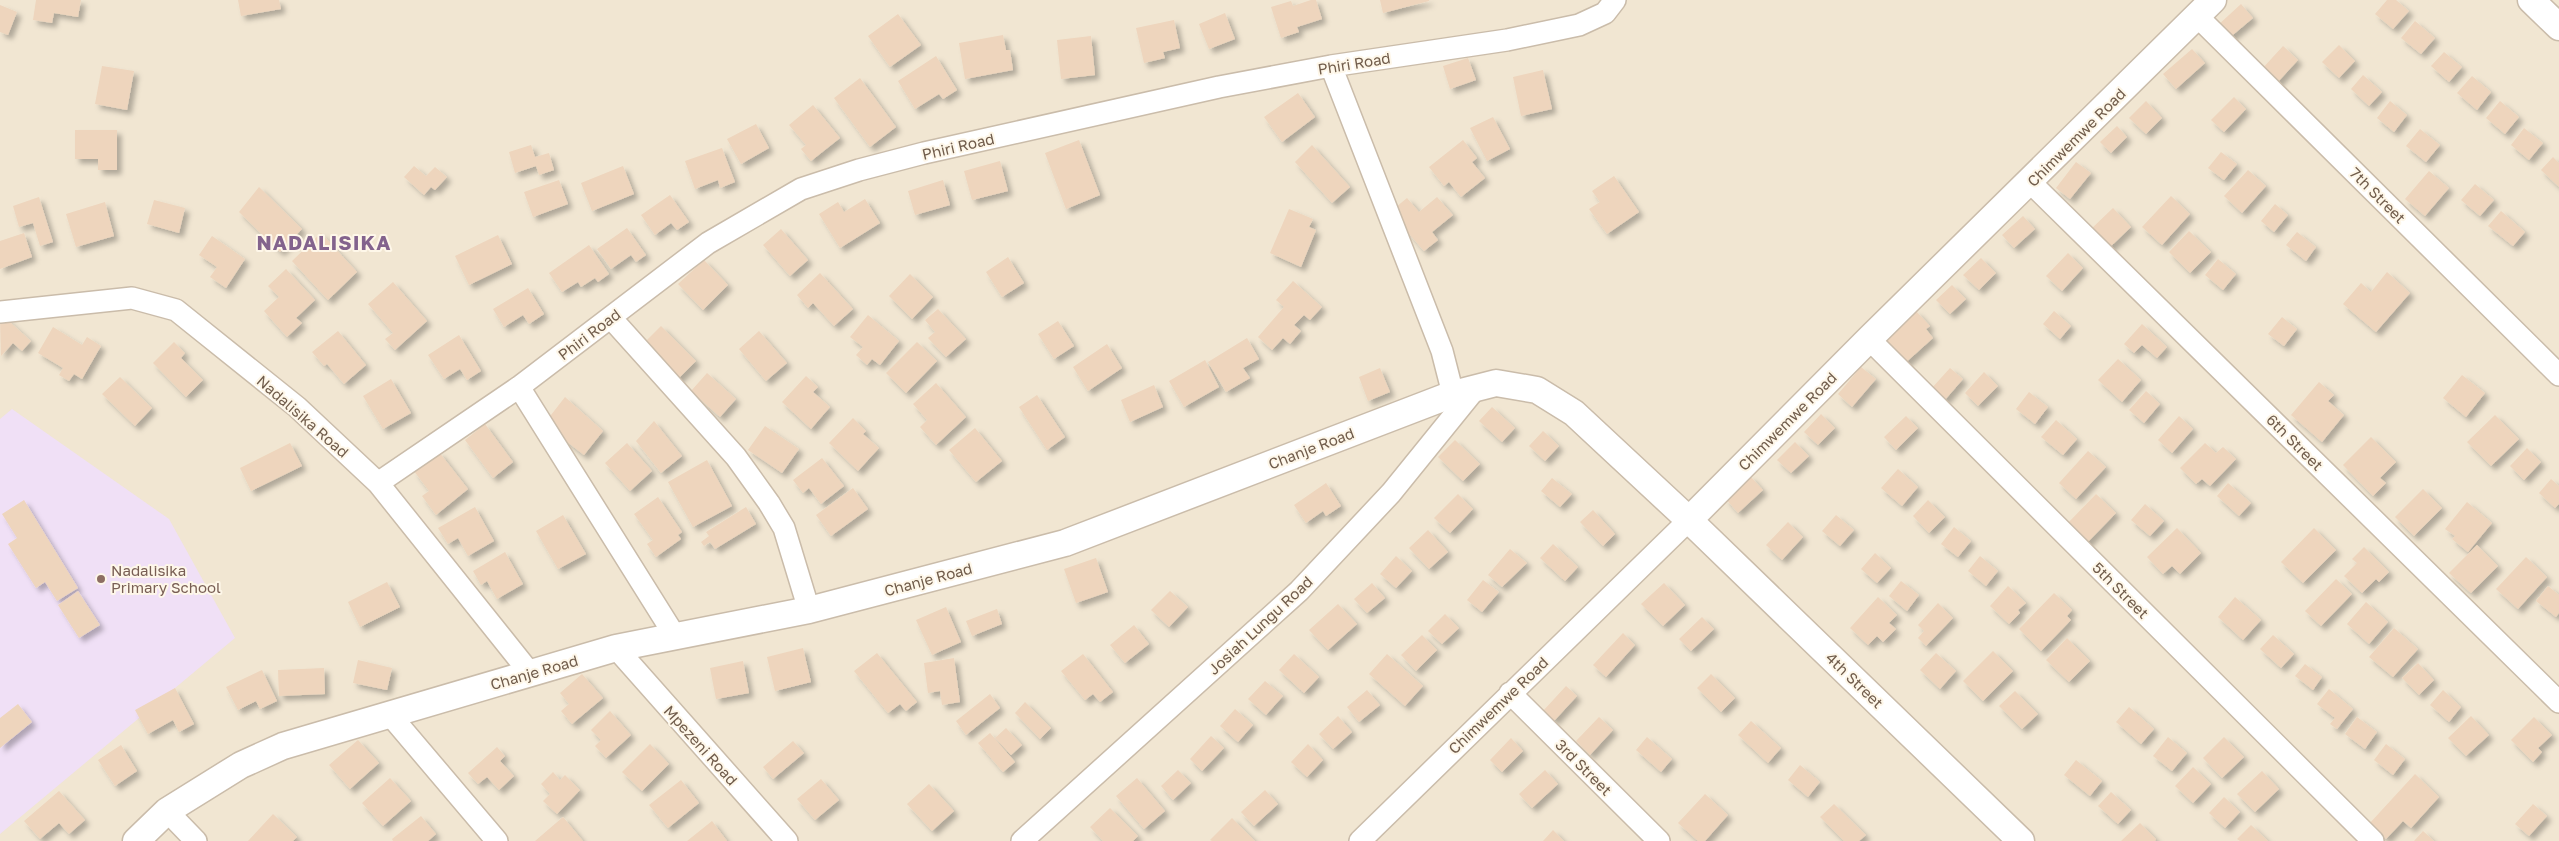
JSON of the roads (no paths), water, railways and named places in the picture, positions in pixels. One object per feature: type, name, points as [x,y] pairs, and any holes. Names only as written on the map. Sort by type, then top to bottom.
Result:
[{"type":"street","name":"Phiri Road","points":[[378,483],[519,388],[708,243],[801,189],[859,170],[924,153],[1218,86],[1331,66],[1507,40],[1579,25],[1605,13],[1615,0]]},
{"type":"street","points":[[2531,0],[2559,27]]},
{"type":"street","name":"Chimwemwe Road","points":[[1360,841],[1689,520],[1869,339],[2205,8]]},
{"type":"street","name":"7th Street","points":[[2205,8],[2559,375]]},
{"type":"street","points":[[1331,66],[1442,351],[1464,391]]},
{"type":"street","name":"6th Street","points":[[2030,182],[2559,702]]},
{"type":"street","name":"Nadalisika Road","points":[[0,312],[132,298],[176,310],[297,406],[378,483],[530,673]]},
{"type":"street","points":[[611,318],[736,457],[769,503],[784,528],[809,610]]},
{"type":"street","name":"5th Street","points":[[1869,339],[2373,841]]},
{"type":"street","name":"Chanje Road","points":[[136,841],[167,811],[241,765],[283,746],[391,716],[616,648],[809,610],[1065,543],[1464,391],[1496,383],[1537,390],[1574,413],[1689,520]]},
{"type":"street","points":[[519,388],[675,636]]},
{"type":"street","name":"Josiah Lungu Road","points":[[1022,841],[1299,591],[1391,493],[1464,391]]},
{"type":"street","name":"4th Street","points":[[1689,520],[2021,841]]},
{"type":"street","name":"Mpezeni Road","points":[[616,648],[787,841]]},
{"type":"street","name":"3rd Street","points":[[1510,693],[1659,841]]},
{"type":"street","points":[[391,716],[497,841]]},
{"type":"street","points":[[167,811],[196,841]]},
{"type":"place","name":"Nadalisika Primary School","points":[[101,579]]},
{"type":"district","name":"NADALISIKA","points":[[324,242]]}]
